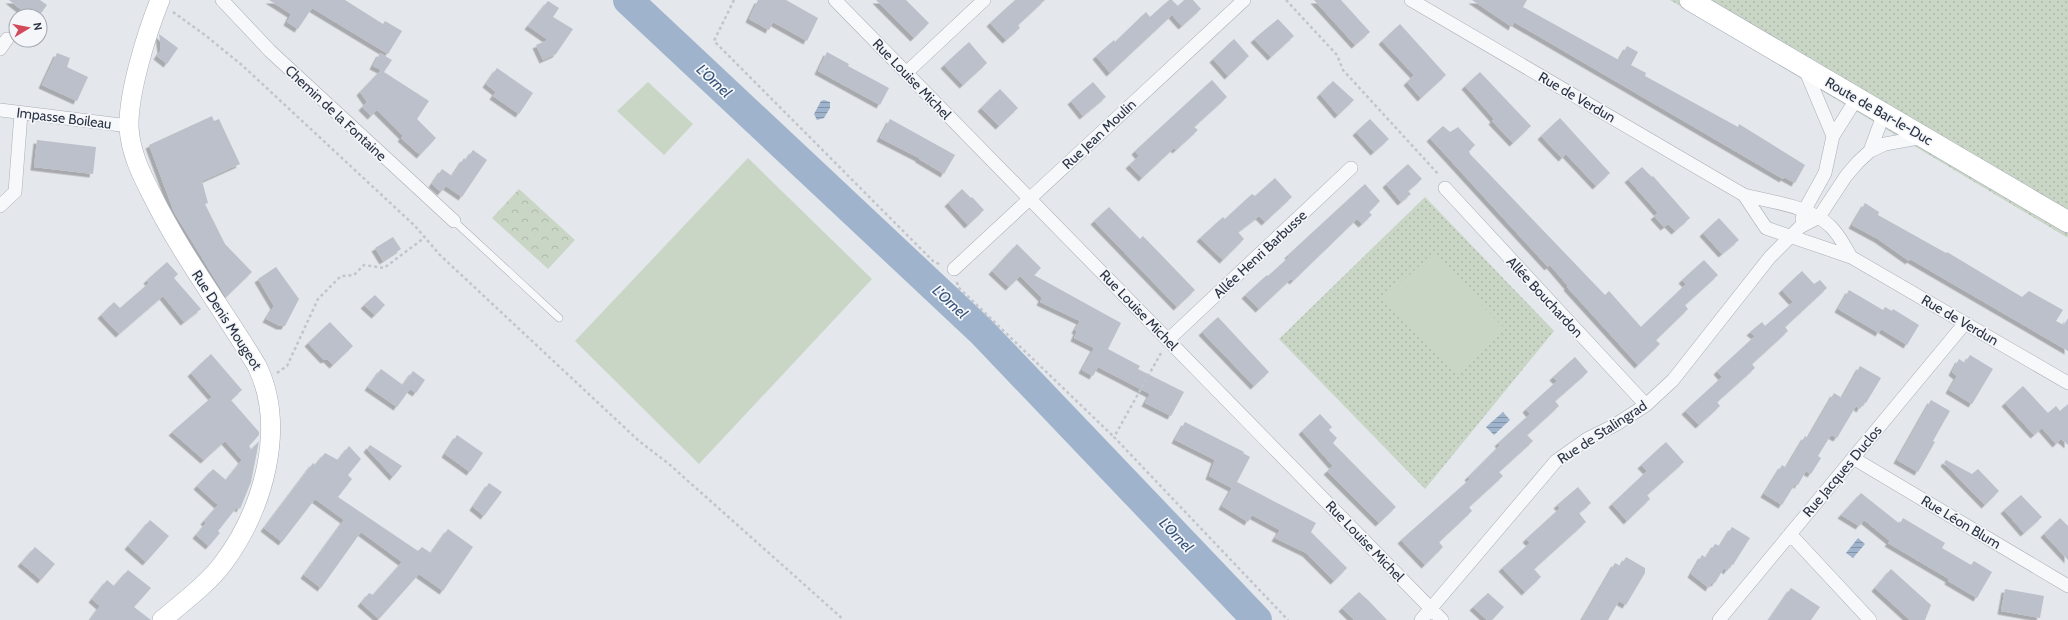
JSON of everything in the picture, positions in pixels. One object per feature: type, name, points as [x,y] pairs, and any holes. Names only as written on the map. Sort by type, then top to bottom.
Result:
[{"type":"main road","name":"Route de Bar-le-Duc","points":[[1690,0],[2068,222]]},
{"type":"street","name":"Chemin de la Fontaine","points":[[222,0],[270,51],[454,221]]},
{"type":"street","name":"Rue Louise Michel","points":[[835,0],[1442,620]]},
{"type":"street","points":[[906,73],[984,0]]},
{"type":"street","name":"Rue Jean Moulin","points":[[954,269],[1244,0]]},
{"type":"street","name":"Rue de Verdun","points":[[1411,0],[1744,195],[1804,211],[1819,217],[1831,227],[1851,257]]},
{"type":"street","name":"Rue Denis Mougeot","points":[[159,2],[146,41],[135,83],[129,126],[131,144],[139,170],[177,242],[239,336],[265,382],[271,417],[270,439],[260,489],[249,520],[223,563],[207,580],[162,620]]},
{"type":"street","points":[[1804,67],[1833,136]]},
{"type":"street","points":[[1800,227],[1804,211],[1825,173],[1833,136],[1857,98]]},
{"type":"street","name":"Impasse Boileau","points":[[0,110],[129,126]]},
{"type":"street","points":[[0,206],[15,192],[21,113]]},
{"type":"street","name":"Rue de Stalingrad","points":[[1870,151],[1884,113]]},
{"type":"street","name":"Rue de Stalingrad","points":[[1421,620],[1556,461],[1587,439],[1615,425],[1646,405],[1673,380],[1770,257],[1800,227],[1819,217],[1846,176],[1870,151],[1885,144],[1924,137]]},
{"type":"street","name":"Allée Henri Barbusse","points":[[1168,340],[1351,168]]},
{"type":"street","name":"Allée Bouchardon","points":[[1445,188],[1646,405]]},
{"type":"street","name":"Rue de Verdun","points":[[1744,195],[1766,228],[1851,257],[2068,383]]},
{"type":"street","name":"Rue Jacques Duclos","points":[[1719,620],[1965,323]]},
{"type":"street","name":"Rue Léon Blum","points":[[1853,458],[2068,586]]},
{"type":"street","points":[[1790,534],[1870,620]]},
{"type":"lane","points":[[454,221],[559,318]]},
{"type":"path","points":[[734,0],[714,41],[934,262],[954,269],[958,287],[1114,437],[1288,620]]},
{"type":"path","points":[[1286,0],[1337,54],[1343,70],[1444,180],[1445,188]]},
{"type":"path","points":[[159,2],[205,35],[243,66],[415,226],[424,238],[639,441],[670,464],[844,620]]},
{"type":"path","points":[[265,382],[287,366],[318,299],[341,276],[354,275],[364,265],[384,268],[424,238]]},
{"type":"path","points":[[1114,437],[1168,340]]},
{"type":"green space","points":[[1670,0],[2068,0],[2068,238]]},
{"type":"green space","points":[[648,82],[693,124],[664,155],[617,111]]},
{"type":"green space","points":[[748,158],[872,279],[699,464],[575,341]]},
{"type":"green space","points":[[519,189],[575,240],[548,269],[492,218]]},
{"type":"green space","points":[[1425,197],[1554,331],[1425,489],[1279,339]]},
{"type":"green space","points":[[1433,254],[1503,327],[1459,374],[1384,297]]},
{"type":"water","points":[[824,100],[830,102],[830,108],[824,118],[817,120],[814,114],[821,101]]},
{"type":"water","points":[[1503,412],[1510,420],[1494,435],[1486,427]]},
{"type":"water","points":[[1858,538],[1865,544],[1853,558],[1846,553]]},
{"type":"building","points":[[9,0],[40,0],[47,5],[45,8],[19,8]]},
{"type":"building","points":[[269,0],[345,0],[383,24],[385,21],[402,31],[388,54],[312,8],[298,29],[287,22],[291,14]]},
{"type":"building","points":[[758,0],[786,0],[818,18],[807,41],[773,22],[769,30],[749,19]]},
{"type":"building","points":[[876,0],[906,0],[929,23],[914,38]]},
{"type":"building","points":[[1015,0],[1045,0],[1018,25],[1020,28],[1006,40],[990,23]]},
{"type":"building","points":[[1169,0],[1172,0],[1178,6],[1184,0],[1193,0],[1201,9],[1182,26],[1172,15],[1110,73],[1096,56],[1114,40],[1115,42],[1146,12],[1150,17]]},
{"type":"building","points":[[1314,0],[1341,0],[1370,32],[1355,45]]},
{"type":"building","points":[[1472,0],[1527,0],[1523,7],[1619,60],[1627,46],[1638,52],[1631,65],[1646,73],[1645,76],[1738,127],[1739,124],[1805,165],[1795,183],[1784,177],[1783,179],[1514,22],[1512,27]]},
{"type":"building","points":[[548,1],[559,8],[553,17],[573,29],[556,54],[543,60],[536,45],[548,40],[528,26]]},
{"type":"building","points":[[1278,19],[1294,36],[1271,57],[1254,39]]},
{"type":"building","points":[[1400,24],[1446,75],[1421,98],[1407,82],[1414,75],[1382,41]]},
{"type":"building","points":[[159,34],[178,48],[167,64],[157,56],[161,50]]},
{"type":"building","points":[[1234,39],[1249,56],[1228,76],[1213,59]]},
{"type":"building","points":[[969,42],[987,63],[963,85],[944,65]]},
{"type":"building","points":[[827,52],[849,64],[848,66],[889,88],[880,105],[818,71]]},
{"type":"building","points":[[57,53],[70,58],[67,67],[88,77],[77,101],[42,85]]},
{"type":"building","points":[[380,53],[392,60],[384,72],[429,101],[417,119],[436,138],[420,155],[401,138],[403,136],[377,110],[371,116],[362,107],[367,102],[360,92],[381,70],[373,66]]},
{"type":"building","points":[[497,68],[533,93],[519,114],[493,96],[496,92],[486,84]]},
{"type":"building","points":[[1480,72],[1531,126],[1513,143],[1492,121],[1494,119],[1465,86]]},
{"type":"building","points":[[1212,80],[1227,97],[1194,127],[1198,130],[1176,150],[1174,148],[1142,178],[1129,165],[1139,156],[1135,151]]},
{"type":"building","points":[[1333,81],[1354,100],[1338,115],[1320,94]]},
{"type":"building","points":[[1093,82],[1106,97],[1083,116],[1071,101]]},
{"type":"building","points":[[1000,89],[1018,108],[999,126],[981,108]]},
{"type":"building","points":[[212,116],[214,121],[219,119],[240,164],[202,181],[208,203],[205,204],[225,244],[252,272],[226,297],[174,212],[149,145]]},
{"type":"building","points":[[1560,118],[1610,173],[1596,186],[1566,154],[1562,158],[1541,136]]},
{"type":"building","points":[[890,119],[955,155],[944,174],[919,158],[880,138]]},
{"type":"building","points":[[1370,119],[1389,139],[1374,152],[1356,132]]},
{"type":"building","points":[[1443,126],[1450,132],[1458,127],[1475,145],[1469,151],[1470,154],[1605,295],[1609,291],[1641,327],[1686,284],[1682,280],[1704,260],[1718,275],[1685,305],[1688,309],[1656,340],[1660,344],[1638,365],[1567,287],[1568,286],[1550,265],[1548,267],[1430,138]]},
{"type":"building","points":[[37,140],[96,147],[93,174],[34,167]]},
{"type":"building","points":[[473,150],[487,160],[462,197],[446,186],[441,192],[432,184],[442,169],[452,176],[464,158],[466,160]]},
{"type":"building","points":[[1408,164],[1422,179],[1408,191],[1411,194],[1401,202],[1386,184]]},
{"type":"building","points":[[1642,167],[1652,177],[1653,176],[1690,218],[1675,231],[1668,224],[1664,227],[1654,216],[1658,213],[1628,179]]},
{"type":"building","points":[[1275,178],[1292,197],[1265,222],[1259,216],[1238,232],[1244,239],[1223,260],[1200,238],[1223,217],[1225,219],[1252,194],[1255,196]]},
{"type":"building","points":[[1365,184],[1380,201],[1369,212],[1372,215],[1362,224],[1357,219],[1293,281],[1291,279],[1259,309],[1245,295],[1289,257],[1288,255]]},
{"type":"building","points":[[962,189],[984,210],[968,225],[948,203]]},
{"type":"building","points":[[1865,203],[1879,212],[1878,215],[1946,253],[1947,252],[2022,297],[2029,291],[2063,310],[2056,321],[2064,325],[2068,318],[2068,351],[1910,259],[1909,261],[1878,239],[1852,225]]},
{"type":"building","points":[[1109,207],[1140,239],[1143,236],[1195,290],[1177,307],[1094,221]]},
{"type":"building","points":[[1719,218],[1739,240],[1722,254],[1703,233]]},
{"type":"building","points":[[393,237],[401,249],[383,261],[375,248]]},
{"type":"building","points":[[1017,244],[1041,268],[1034,275],[1121,323],[1108,349],[1140,366],[1138,369],[1184,392],[1171,416],[1145,403],[1150,394],[1098,367],[1093,376],[1082,370],[1094,348],[1074,338],[1077,331],[1075,330],[1080,321],[1040,302],[1042,298],[1020,276],[1009,287],[992,271]]},
{"type":"building","points":[[167,262],[178,274],[174,278],[201,309],[184,322],[163,296],[119,334],[101,315],[114,302],[120,308],[149,283],[147,280]]},
{"type":"building","points":[[276,267],[299,299],[285,326],[280,326],[266,319],[274,306],[258,279]]},
{"type":"building","points":[[1802,271],[1814,284],[1820,280],[1827,288],[1785,327],[1788,331],[1752,364],[1755,368],[1717,402],[1720,406],[1699,425],[1685,411],[1722,377],[1717,371],[1755,336],[1750,332],[1762,322],[1765,326],[1793,302],[1782,290]]},
{"type":"building","points":[[1849,290],[1883,310],[1885,307],[1892,311],[1893,309],[1919,325],[1907,345],[1881,329],[1879,333],[1838,309]]},
{"type":"building","points":[[375,295],[385,305],[375,315],[364,305]]},
{"type":"building","points":[[1218,317],[1269,372],[1254,386],[1202,332]]},
{"type":"building","points":[[330,322],[353,346],[333,365],[327,359],[324,360],[308,343]]},
{"type":"building","points":[[211,354],[242,390],[231,400],[259,432],[259,435],[249,446],[251,449],[247,454],[259,441],[251,482],[240,509],[237,507],[218,531],[220,533],[209,546],[196,535],[206,523],[204,521],[218,505],[197,486],[213,469],[226,480],[242,460],[225,441],[204,460],[172,432],[212,397],[191,373]]},
{"type":"building","points":[[1970,355],[1993,369],[1972,404],[1949,390],[1957,376],[1952,372],[1959,359],[1965,363]]},
{"type":"building","points":[[1575,357],[1588,372],[1555,401],[1559,406],[1527,435],[1533,441],[1499,472],[1503,476],[1469,507],[1472,511],[1439,542],[1443,547],[1425,565],[1401,540],[1470,479],[1468,477],[1500,445],[1498,443],[1530,414],[1526,409],[1557,381],[1553,377]]},
{"type":"building","points":[[1860,366],[1881,378],[1866,403],[1864,402],[1860,409],[1856,406],[1837,438],[1831,435],[1818,456],[1821,458],[1811,474],[1806,471],[1798,485],[1795,484],[1782,505],[1764,494],[1782,465],[1786,468],[1805,436],[1808,438],[1834,393],[1842,398]]},
{"type":"building","points":[[381,369],[403,385],[413,371],[425,380],[416,393],[410,389],[397,407],[368,387]]},
{"type":"building","points":[[2023,386],[2048,413],[2056,406],[2060,411],[2068,404],[2068,445],[2061,439],[2056,444],[2042,428],[2034,435],[2005,403]]},
{"type":"building","points":[[1931,400],[1950,411],[1918,472],[1897,460]]},
{"type":"building","points":[[1320,414],[1332,427],[1329,430],[1337,438],[1333,443],[1396,507],[1379,523],[1327,471],[1333,466],[1302,431]]},
{"type":"building","points":[[1185,422],[1244,452],[1243,453],[1250,457],[1237,482],[1316,523],[1311,532],[1347,568],[1334,581],[1306,553],[1275,538],[1280,530],[1252,515],[1248,522],[1222,506],[1232,488],[1209,476],[1215,460],[1175,440]]},
{"type":"building","points":[[457,435],[483,453],[470,472],[445,454]]},
{"type":"building","points":[[1666,442],[1684,462],[1647,495],[1650,499],[1627,521],[1612,504],[1647,471],[1641,465]]},
{"type":"building","points":[[370,445],[402,466],[393,477],[367,449]]},
{"type":"building","points":[[349,446],[361,459],[348,475],[352,479],[338,497],[418,551],[422,547],[431,553],[448,529],[473,547],[443,591],[419,574],[379,619],[361,603],[369,593],[373,595],[402,562],[361,532],[321,588],[304,575],[344,520],[315,499],[282,542],[264,528],[313,463],[315,465],[325,453],[338,460]]},
{"type":"building","points":[[1946,460],[1972,474],[1978,469],[1999,491],[1985,505],[1944,463]]},
{"type":"building","points":[[489,483],[502,492],[484,516],[473,507]]},
{"type":"building","points":[[1578,487],[1591,503],[1579,513],[1586,522],[1534,569],[1541,577],[1525,592],[1502,568],[1530,543],[1526,539],[1560,508],[1557,505]]},
{"type":"building","points":[[1861,493],[1900,524],[1903,518],[1945,543],[1942,548],[1971,565],[1974,561],[1992,572],[1977,598],[1948,581],[1949,579],[1888,543],[1890,541],[1864,520],[1859,526],[1841,515]]},
{"type":"building","points":[[2021,495],[2042,517],[2024,533],[2004,510]]},
{"type":"building","points":[[2060,518],[2068,526],[2068,560],[2044,534]]},
{"type":"building","points":[[150,520],[169,536],[146,562],[128,546]]},
{"type":"building","points":[[1732,527],[1750,538],[1733,565],[1732,564],[1727,571],[1724,568],[1715,583],[1712,582],[1709,588],[1691,574],[1702,555],[1706,558],[1715,544],[1720,546]]},
{"type":"building","points":[[35,547],[55,564],[41,580],[21,563]]},
{"type":"building","points":[[1626,557],[1645,568],[1645,573],[1626,605],[1619,601],[1608,620],[1582,620],[1615,563],[1621,566]]},
{"type":"building","points":[[1891,569],[1931,605],[1925,620],[1910,620],[1875,588]]},
{"type":"building","points":[[128,570],[151,588],[134,607],[151,620],[90,620],[100,606],[92,599],[107,580],[114,586]]},
{"type":"building","points":[[1791,588],[1820,607],[1811,620],[1769,620]]},
{"type":"building","points":[[2005,589],[2044,596],[2040,618],[2001,611]]},
{"type":"building","points":[[1359,592],[1387,620],[1354,620],[1342,608]]},
{"type":"building","points":[[1488,593],[1504,607],[1492,620],[1487,620],[1473,607]]},
{"type":"waterway","name":"L'Ornel","points":[[628,0],[981,331],[1257,620]]}]
